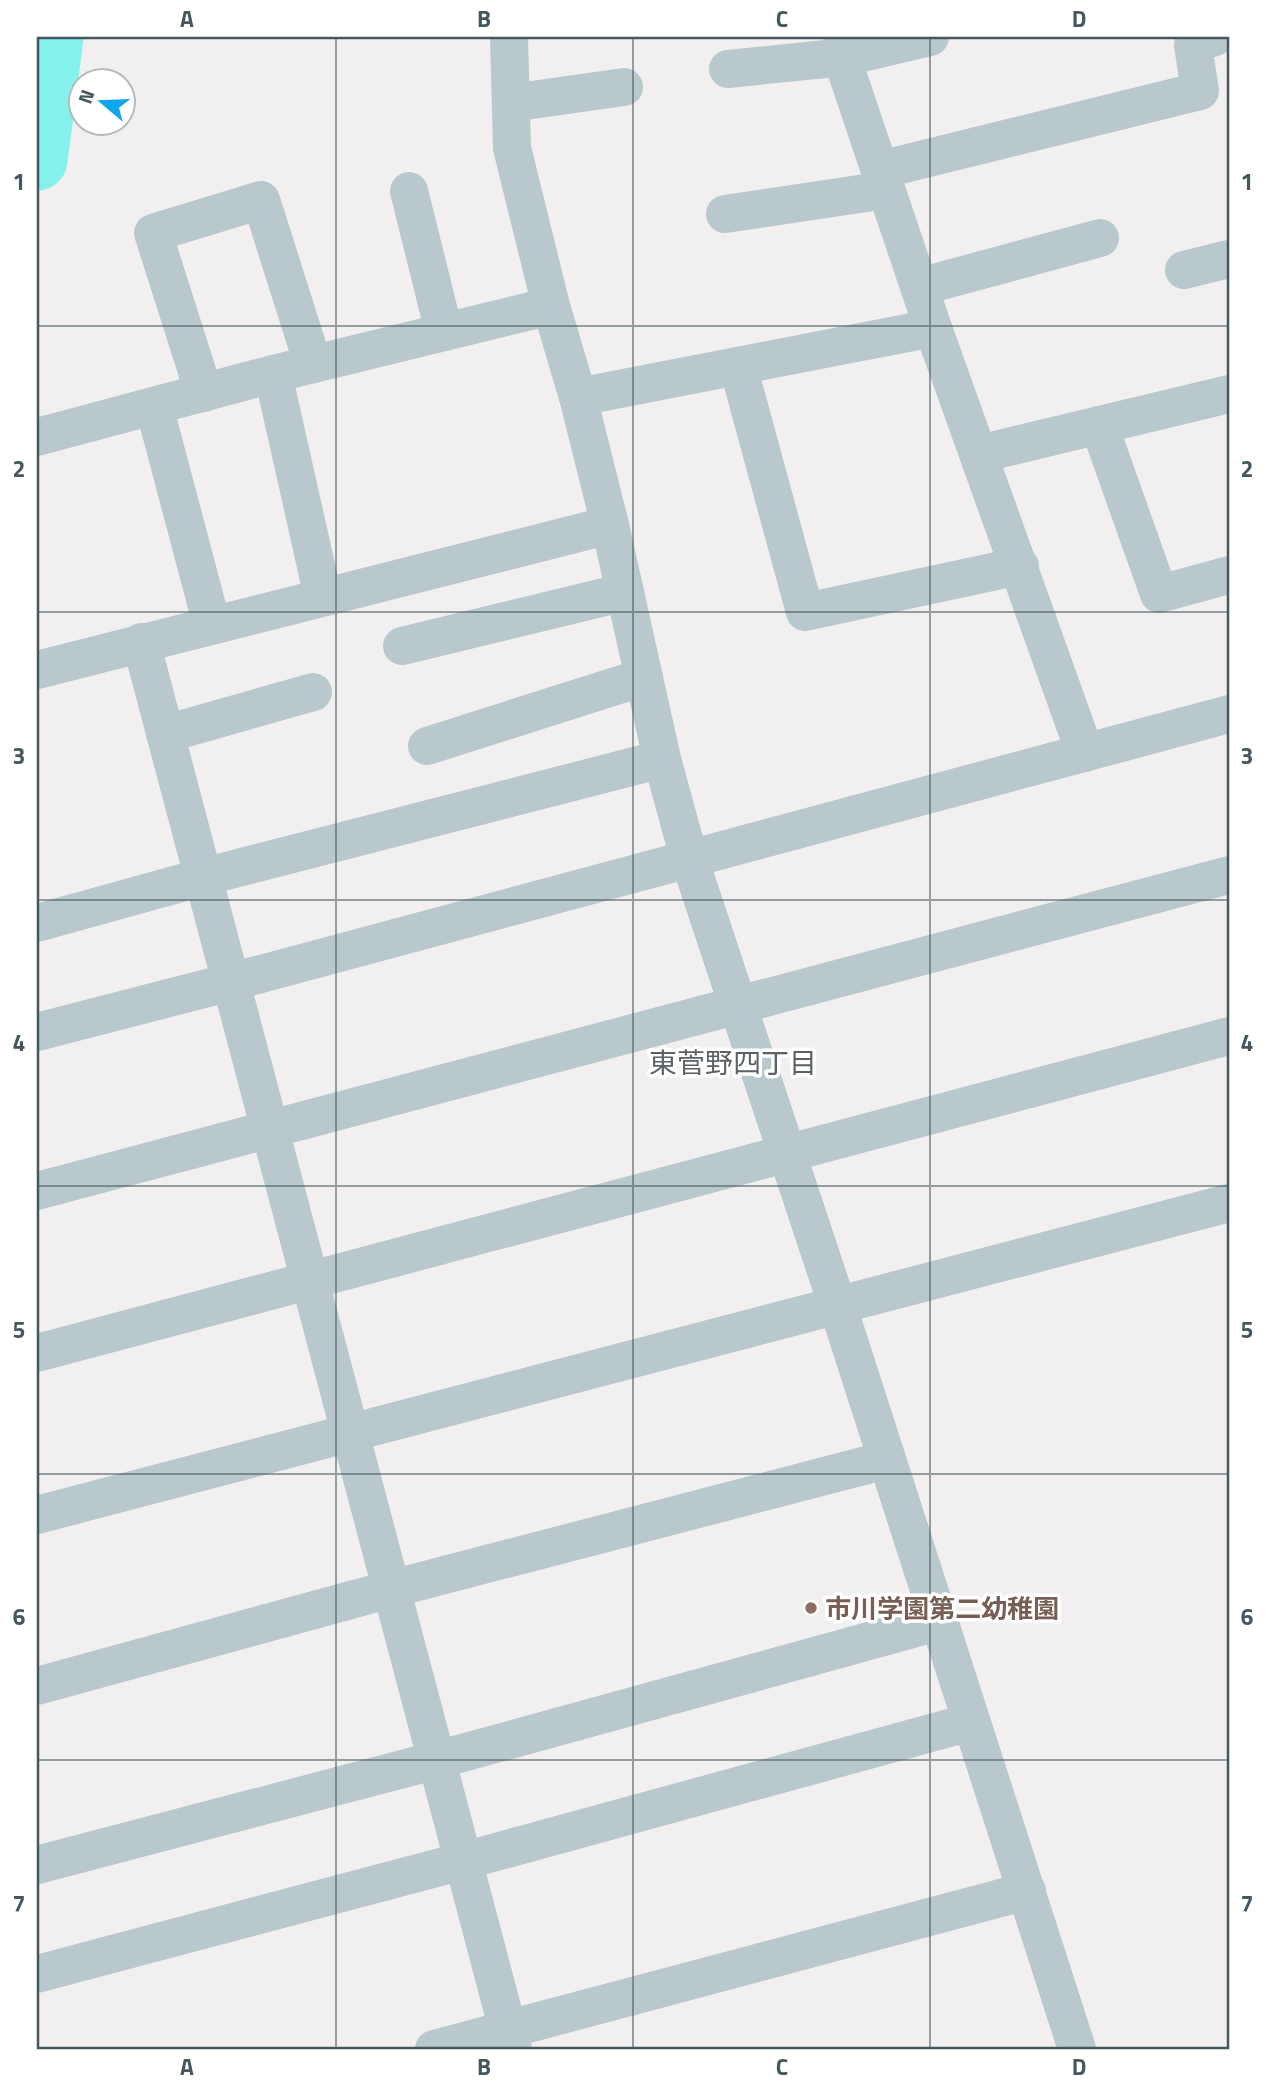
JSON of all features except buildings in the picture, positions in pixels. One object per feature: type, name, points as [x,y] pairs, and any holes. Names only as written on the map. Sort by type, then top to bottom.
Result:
[{"type":"street","points":[[509,37],[512,148],[610,525],[662,759],[689,858],[837,1304],[1077,2049]]},
{"type":"street","points":[[728,69],[844,47],[930,37]]},
{"type":"street","points":[[725,214],[883,180],[1200,91],[1193,45],[1215,37]]},
{"type":"street","points":[[844,47],[848,73],[919,287],[1085,754]]},
{"type":"street","points":[[511,103],[624,87]]},
{"type":"street","points":[[409,191],[444,332]]},
{"type":"street","points":[[204,393],[153,233],[261,200],[313,364]]},
{"type":"street","points":[[919,287],[1100,238]]},
{"type":"street","points":[[1184,270],[1229,259]]},
{"type":"street","points":[[37,437],[273,374],[551,306]]},
{"type":"street","points":[[578,397],[933,328]]},
{"type":"street","points":[[738,366],[805,612],[1020,566]]},
{"type":"street","points":[[273,374],[323,597]]},
{"type":"street","points":[[979,454],[1229,394]]},
{"type":"street","points":[[154,406],[212,625]]},
{"type":"street","points":[[1099,425],[1159,594],[1229,575]]},
{"type":"street","points":[[37,670],[610,525]]},
{"type":"street","points":[[402,646],[625,592]]},
{"type":"street","points":[[141,642],[510,2039]]},
{"type":"street","points":[[427,746],[644,677]]},
{"type":"street","points":[[165,734],[313,692]]},
{"type":"street","points":[[37,1032],[1229,714]]},
{"type":"street","points":[[37,923],[203,877],[662,759]]},
{"type":"street","points":[[37,1191],[1229,875]]},
{"type":"street","points":[[37,1353],[1229,1037]]},
{"type":"street","points":[[37,1515],[1229,1203]]},
{"type":"street","points":[[37,1686],[391,1589],[886,1460]]},
{"type":"street","points":[[37,1865],[437,1760],[938,1622]]},
{"type":"street","points":[[37,1974],[971,1722]]},
{"type":"street","points":[[434,2049],[510,2039],[1027,1891]]},
{"type":"waterway","points":[[37,160],[53,37]]},
{"type":"place","name":"市川学園第二幼稚園","points":[[811,1608]]},
{"type":"district","name":"東菅野四丁目","points":[[733,1062]]}]
